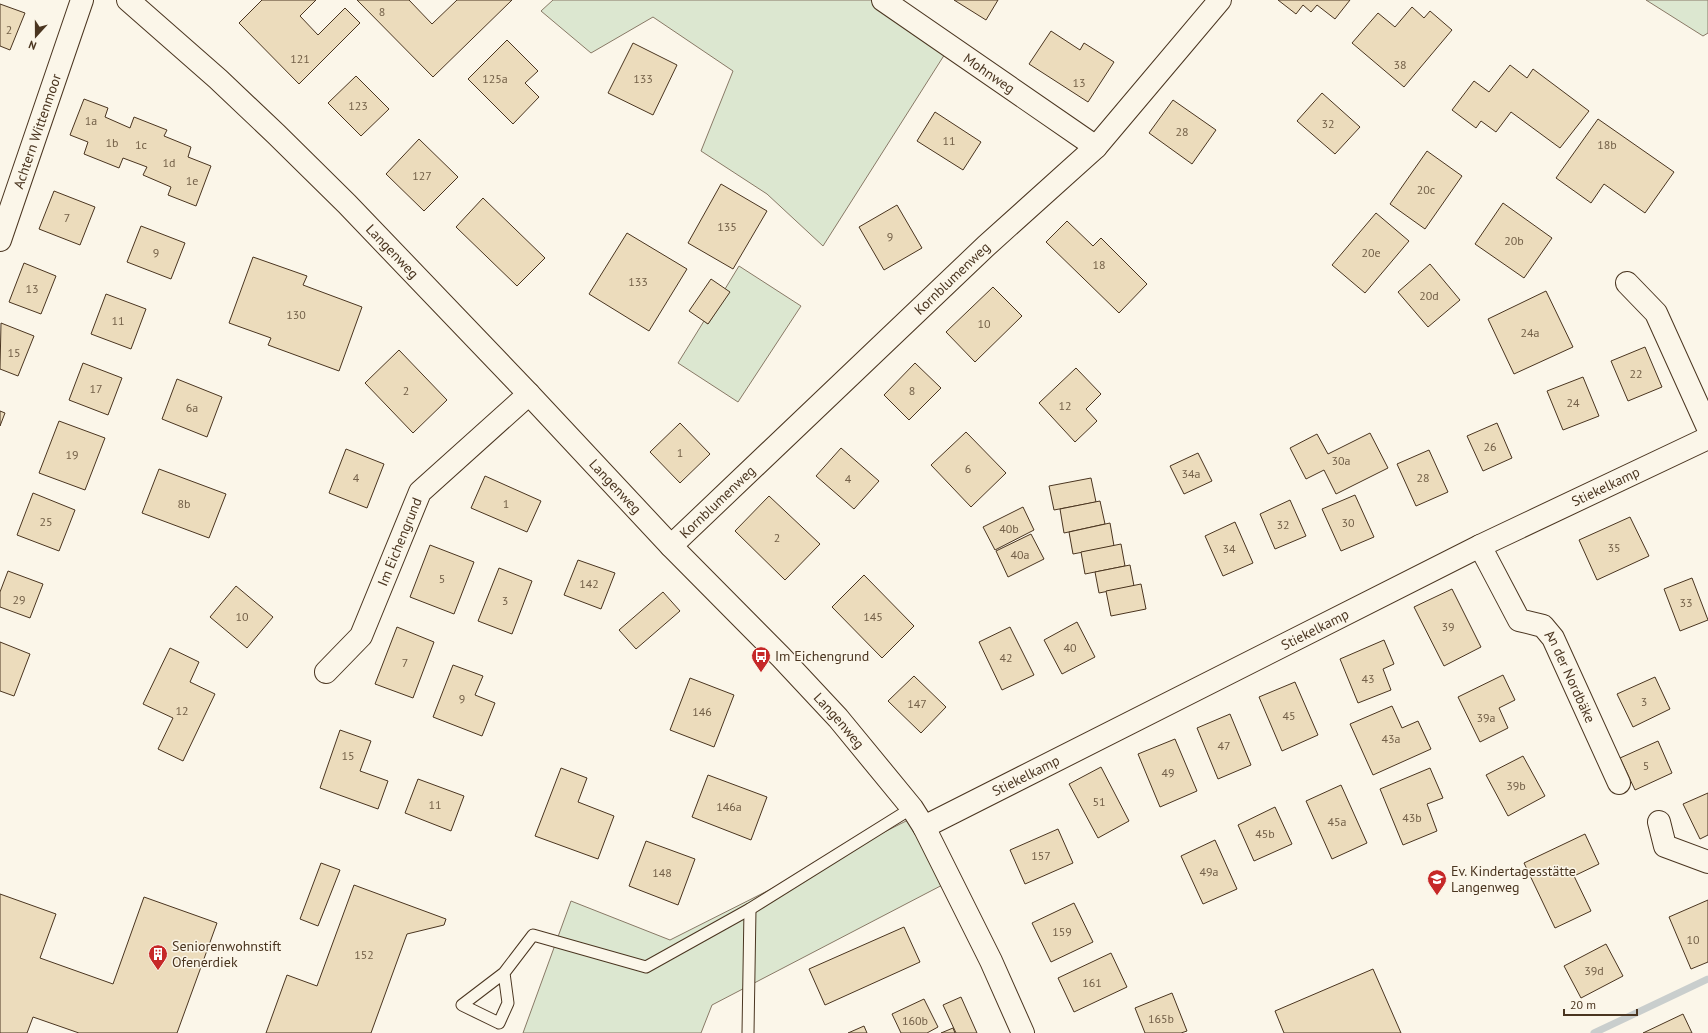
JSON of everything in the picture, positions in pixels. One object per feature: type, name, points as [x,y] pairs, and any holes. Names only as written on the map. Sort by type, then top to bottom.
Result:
[{"type":"street","name":"Achtern Wittenmoor","points":[[0,240],[82,0]]},
{"type":"street","name":"Langenweg","points":[[128,0],[218,79],[347,204],[529,394],[671,546],[792,668],[838,718],[912,808],[924,827],[991,961],[1023,1033]]},
{"type":"street","name":"Mohnweg","points":[[883,0],[1096,146]]},
{"type":"street","name":"Kornblumenweg","points":[[671,546],[986,246],[1096,146],[1220,0]]},
{"type":"street","points":[[1627,283],[1656,313],[1708,428]]},
{"type":"street","name":"Im Eichengrund","points":[[326,672],[361,636],[420,492],[529,394]]},
{"type":"street","name":"Stiekelkamp","points":[[924,827],[1480,546],[1708,438]]},
{"type":"street","name":"An der Nordbäke","points":[[1480,546],[1519,620],[1543,626],[1553,638],[1619,783]]},
{"type":"street","points":[[1659,822],[1665,846],[1708,862]]},
{"type":"lane","points":[[504,973],[508,1003],[499,1023],[462,1005],[504,973],[533,935],[646,967],[750,909],[912,808]]},
{"type":"lane","points":[[748,1033],[750,909]]},
{"type":"green space","points":[[553,0],[883,0],[950,46],[823,246],[767,194],[701,151],[733,71],[653,17],[591,53],[541,11]]},
{"type":"green space","points":[[1646,0],[1708,0],[1708,33],[1703,36]]},
{"type":"green space","points":[[739,266],[801,306],[738,402],[678,363],[704,321],[708,324],[729,292],[725,289]]},
{"type":"green space","points":[[916,816],[950,881],[712,1005],[701,1033],[523,1033],[571,901],[670,940]]},
{"type":"building","points":[[262,0],[316,0],[300,16],[318,35],[345,8],[360,23],[299,84],[239,23]]},
{"type":"building","points":[[357,0],[409,0],[432,24],[457,0],[512,0],[433,77]]},
{"type":"building","points":[[954,0],[998,0],[986,20]]},
{"type":"building","points":[[1278,0],[1350,0],[1335,19],[1317,5],[1311,12],[1303,5],[1296,14]]},
{"type":"building","points":[[0,4],[25,13],[10,50],[0,46]]},
{"type":"building","points":[[1412,7],[1424,18],[1430,11],[1452,30],[1404,87],[1352,43],[1378,13],[1395,27]]},
{"type":"building","points":[[1051,31],[1080,50],[1084,43],[1114,62],[1088,102],[1029,64]]},
{"type":"building","points":[[507,40],[538,71],[525,83],[539,97],[513,124],[468,79]]},
{"type":"building","points":[[633,43],[677,65],[653,115],[608,93]]},
{"type":"building","points":[[1510,65],[1527,78],[1533,69],[1589,111],[1560,148],[1511,112],[1496,132],[1481,121],[1476,128],[1452,110],[1474,81],[1489,92]]},
{"type":"building","points":[[356,76],[389,109],[361,136],[328,103]]},
{"type":"building","points":[[1322,93],[1360,127],[1335,154],[1297,121]]},
{"type":"building","points":[[84,99],[108,108],[105,117],[130,128],[134,117],[167,130],[164,136],[191,147],[188,157],[211,166],[196,206],[168,195],[171,187],[143,175],[147,167],[123,158],[119,168],[84,154],[88,142],[70,135]]},
{"type":"building","points":[[1173,100],[1216,130],[1192,164],[1149,133]]},
{"type":"building","points":[[935,112],[981,142],[963,170],[917,141]]},
{"type":"building","points":[[1598,119],[1674,172],[1645,213],[1604,184],[1591,203],[1556,178]]},
{"type":"building","points":[[419,139],[458,177],[424,211],[386,174]]},
{"type":"building","points":[[1427,151],[1462,176],[1425,229],[1390,204]]},
{"type":"building","points":[[721,184],[767,211],[733,269],[688,243]]},
{"type":"building","points":[[54,191],[95,207],[80,245],[39,229]]},
{"type":"building","points":[[483,198],[545,258],[517,286],[456,227]]},
{"type":"building","points":[[1503,203],[1552,238],[1524,278],[1475,244]]},
{"type":"building","points":[[897,205],[922,248],[884,270],[859,227]]},
{"type":"building","points":[[1376,213],[1409,241],[1365,293],[1332,265]]},
{"type":"building","points":[[1067,221],[1093,246],[1101,238],[1147,284],[1119,313],[1046,242]]},
{"type":"building","points":[[141,226],[185,243],[171,279],[127,262]]},
{"type":"building","points":[[627,233],[687,269],[649,331],[589,294]]},
{"type":"building","points":[[253,257],[307,276],[303,285],[362,307],[339,371],[268,345],[271,338],[229,323]]},
{"type":"building","points":[[24,263],[56,276],[41,314],[9,302]]},
{"type":"building","points":[[1430,264],[1460,300],[1428,327],[1398,292]]},
{"type":"building","points":[[711,279],[730,292],[708,324],[689,311]]},
{"type":"building","points":[[993,287],[1022,316],[975,362],[946,332]]},
{"type":"building","points":[[1546,291],[1573,347],[1514,374],[1488,319]]},
{"type":"building","points":[[106,294],[146,309],[131,349],[91,334]]},
{"type":"building","points":[[1,323],[34,336],[18,376],[0,369]]},
{"type":"building","points":[[1645,347],[1662,387],[1628,401],[1611,361]]},
{"type":"building","points":[[399,350],[447,400],[413,433],[365,383]]},
{"type":"building","points":[[83,363],[122,378],[108,415],[69,400]]},
{"type":"building","points":[[915,363],[941,388],[909,420],[884,395]]},
{"type":"building","points":[[1076,368],[1101,394],[1086,409],[1097,421],[1075,442],[1039,403]]},
{"type":"building","points":[[1583,377],[1599,416],[1563,430],[1547,391]]},
{"type":"building","points":[[177,379],[222,397],[207,437],[162,419]]},
{"type":"building","points":[[0,411],[5,413],[0,426]]},
{"type":"building","points":[[59,421],[105,438],[85,490],[39,473]]},
{"type":"building","points":[[680,423],[710,454],[680,483],[650,452]]},
{"type":"building","points":[[1497,423],[1512,458],[1483,471],[1467,436]]},
{"type":"building","points":[[966,432],[1006,473],[971,507],[931,465]]},
{"type":"building","points":[[1370,433],[1388,468],[1336,494],[1324,470],[1306,479],[1290,448],[1317,434],[1328,454]]},
{"type":"building","points":[[841,448],[879,481],[854,509],[816,476]]},
{"type":"building","points":[[346,449],[384,464],[367,508],[329,493]]},
{"type":"building","points":[[1429,450],[1448,492],[1416,506],[1397,464]]},
{"type":"building","points":[[1198,453],[1212,481],[1184,494],[1170,466]]},
{"type":"building","points":[[159,469],[226,494],[209,538],[142,513]]},
{"type":"building","points":[[485,476],[541,501],[527,532],[471,508]]},
{"type":"building","points":[[1091,478],[1096,502],[1054,510],[1049,486]]},
{"type":"building","points":[[33,493],[75,510],[59,551],[17,535]]},
{"type":"building","points":[[1355,495],[1374,537],[1341,551],[1322,509]]},
{"type":"building","points":[[769,496],[820,544],[785,580],[735,531]]},
{"type":"building","points":[[1290,500],[1306,536],[1275,549],[1260,514]]},
{"type":"building","points":[[1100,501],[1105,524],[1064,533],[1060,509]]},
{"type":"building","points":[[1023,507],[1034,530],[995,550],[983,527]]},
{"type":"building","points":[[1630,517],[1649,556],[1597,580],[1579,540]]},
{"type":"building","points":[[1235,522],[1253,563],[1223,576],[1205,536]]},
{"type":"building","points":[[1110,523],[1114,546],[1073,554],[1069,532]]},
{"type":"building","points":[[1031,534],[1044,559],[1008,577],[996,551]]},
{"type":"building","points":[[1121,544],[1125,566],[1085,574],[1081,552]]},
{"type":"building","points":[[430,545],[474,562],[454,614],[410,597]]},
{"type":"building","points":[[578,560],[615,573],[601,609],[564,595]]},
{"type":"building","points":[[1130,565],[1134,586],[1099,593],[1095,572]]},
{"type":"building","points":[[499,568],[532,581],[512,634],[478,621]]},
{"type":"building","points":[[8,571],[43,584],[30,618],[0,607],[0,592]]},
{"type":"building","points":[[864,575],[914,626],[882,658],[832,607]]},
{"type":"building","points":[[1692,578],[1708,620],[1680,631],[1664,589]]},
{"type":"building","points":[[1141,584],[1146,609],[1111,616],[1106,591]]},
{"type":"building","points":[[236,586],[273,617],[247,648],[210,617]]},
{"type":"building","points":[[1452,589],[1481,647],[1444,666],[1414,607]]},
{"type":"building","points":[[663,592],[680,611],[636,649],[619,630]]},
{"type":"building","points":[[1077,622],[1095,657],[1062,674],[1044,640]]},
{"type":"building","points":[[397,627],[434,642],[413,698],[375,684]]},
{"type":"building","points":[[1010,627],[1034,675],[1002,690],[979,642]]},
{"type":"building","points":[[1384,640],[1394,664],[1383,669],[1391,690],[1358,703],[1340,659]]},
{"type":"building","points":[[0,642],[30,654],[14,696],[0,691]]},
{"type":"building","points":[[170,648],[199,662],[190,682],[215,694],[183,761],[158,749],[173,718],[143,704]]},
{"type":"building","points":[[453,665],[483,676],[475,695],[495,703],[482,736],[433,717]]},
{"type":"building","points":[[1503,675],[1515,700],[1499,708],[1508,728],[1480,742],[1458,697]]},
{"type":"building","points":[[914,676],[946,707],[921,733],[888,701]]},
{"type":"building","points":[[1655,677],[1670,709],[1633,727],[1617,694]]},
{"type":"building","points":[[690,678],[734,695],[714,747],[670,730]]},
{"type":"building","points":[[1295,682],[1318,735],[1282,751],[1259,697]]},
{"type":"building","points":[[1392,706],[1402,728],[1418,721],[1431,749],[1373,775],[1350,724]]},
{"type":"building","points":[[1230,714],[1251,765],[1218,779],[1197,728]]},
{"type":"building","points":[[340,730],[371,741],[360,771],[388,781],[378,809],[320,788]]},
{"type":"building","points":[[1175,739],[1197,791],[1160,807],[1138,754]]},
{"type":"building","points":[[1658,741],[1672,773],[1635,790],[1620,758]]},
{"type":"building","points":[[1523,756],[1545,796],[1508,816],[1486,775]]},
{"type":"building","points":[[1101,767],[1129,821],[1098,838],[1069,784]]},
{"type":"building","points":[[561,768],[587,778],[578,802],[614,816],[598,859],[535,836]]},
{"type":"building","points":[[1430,768],[1443,798],[1427,804],[1437,831],[1403,845],[1380,789]]},
{"type":"building","points":[[708,775],[767,797],[751,840],[692,817]]},
{"type":"building","points":[[418,779],[464,796],[451,831],[405,813]]},
{"type":"building","points":[[1341,785],[1367,843],[1332,859],[1306,801]]},
{"type":"building","points":[[1708,793],[1708,835],[1700,839],[1683,804]]},
{"type":"building","points":[[1275,807],[1292,844],[1254,861],[1238,825]]},
{"type":"building","points":[[1058,829],[1073,863],[1025,884],[1010,850]]},
{"type":"building","points":[[1585,834],[1599,864],[1574,876],[1591,911],[1555,928],[1524,863]]},
{"type":"building","points":[[1215,840],[1237,889],[1203,904],[1181,856]]},
{"type":"building","points":[[646,841],[695,859],[678,905],[629,886]]},
{"type":"building","points":[[321,863],[340,870],[318,926],[300,919]]},
{"type":"building","name":"Seniorenwohnstift Ofenerdiek","points":[[354,885],[446,919],[444,925],[407,934],[371,1033],[266,1033],[287,975],[317,986]]},
{"type":"building","name":"Seniorenwohnstift Ofenerdiek","points":[[0,894],[56,914],[40,958],[113,984],[144,897],[217,923],[177,1033],[79,1033],[33,1017],[27,1033],[0,1033]]},
{"type":"building","points":[[1708,900],[1708,962],[1691,969],[1669,917]]},
{"type":"building","points":[[1074,903],[1093,942],[1051,962],[1032,923]]},
{"type":"building","points":[[904,927],[920,962],[825,1005],[809,969]]},
{"type":"building","points":[[1606,944],[1623,976],[1581,998],[1564,966]]},
{"type":"building","points":[[1111,953],[1127,987],[1074,1012],[1058,978]]},
{"type":"building","points":[[1373,969],[1401,1033],[1284,1033],[1275,1011]]},
{"type":"building","points":[[1172,993],[1187,1031],[1181,1033],[1145,1033],[1135,1008]]},
{"type":"building","points":[[961,997],[977,1033],[956,1033],[943,1005]]},
{"type":"building","points":[[924,999],[938,1027],[927,1033],[901,1033],[892,1014]]},
{"type":"building","points":[[1683,1014],[1692,1033],[1643,1033]]},
{"type":"building","points":[[864,1026],[867,1033],[848,1033]]},
{"type":"building","points":[[953,1028],[955,1033],[941,1033]]},
{"type":"waterway","points":[[1594,1033],[1708,979]]},
{"type":"place","name":"Im Eichengrund","points":[[761,673]]},
{"type":"place","name":"Ev. Kindertagesstätte Langenweg","points":[[1437,896]]},
{"type":"place","name":"Seniorenwohnstift Ofenerdiek","points":[[158,971]]}]
